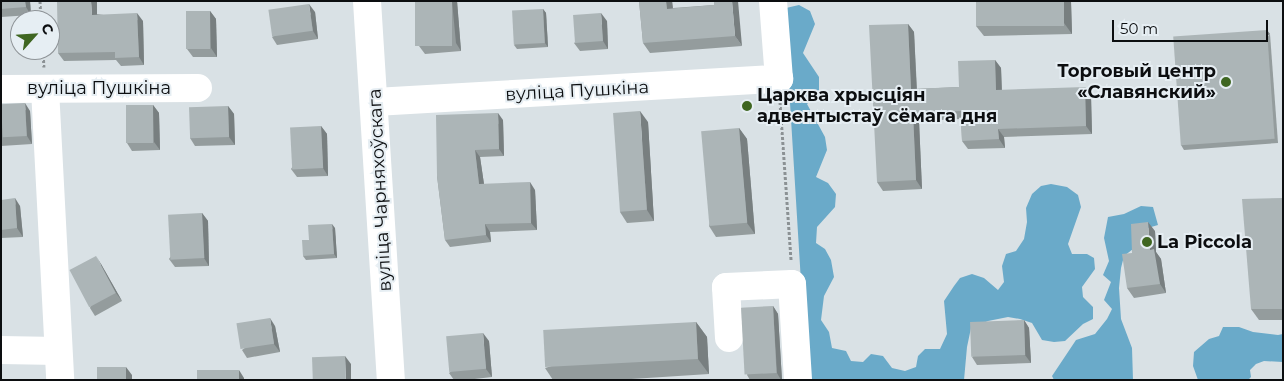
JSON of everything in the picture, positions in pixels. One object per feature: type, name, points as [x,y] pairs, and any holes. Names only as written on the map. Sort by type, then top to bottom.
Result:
[{"type":"street","name":"вуліца Чарняхоўскага","points":[[367,1],[375,102],[391,380]]},
{"type":"street","points":[[773,1],[778,79]]},
{"type":"street","name":"вуліца Пушкіна","points":[[375,102],[778,79]]},
{"type":"street","name":"вуліца Пушкіна","points":[[1,89],[198,88]]},
{"type":"street","points":[[45,89],[60,380]]},
{"type":"street","points":[[729,338],[726,287],[792,284],[798,380]]},
{"type":"street","points":[[1,350],[58,351]]},
{"type":"path","points":[[778,79],[792,284]]},
{"type":"shaded area","points":[[799,5],[810,11],[815,24],[803,53],[819,77],[819,92],[807,104],[825,137],[827,150],[816,177],[828,183],[836,194],[835,207],[817,227],[816,243],[825,249],[831,260],[834,277],[824,296],[821,320],[829,332],[832,348],[846,351],[851,361],[863,362],[871,354],[883,356],[892,368],[905,371],[916,367],[918,356],[925,349],[940,349],[947,334],[944,301],[960,278],[972,274],[984,278],[998,290],[1004,282],[1002,266],[1006,254],[1016,251],[1024,239],[1027,222],[1026,208],[1032,194],[1041,186],[1051,184],[1067,187],[1078,195],[1081,207],[1068,244],[1072,254],[1087,254],[1094,258],[1095,269],[1082,287],[1083,297],[1093,307],[1093,319],[1083,324],[1065,341],[1054,342],[1042,340],[1032,323],[1020,319],[1008,317],[988,321],[971,328],[964,380],[807,380],[785,21],[786,8]]},
{"type":"shaded area","points":[[1141,206],[1153,207],[1158,225],[1134,232],[1133,249],[1124,256],[1119,288],[1121,319],[1132,348],[1133,380],[1054,380],[1052,376],[1076,340],[1095,334],[1112,309],[1104,300],[1111,282],[1103,275],[1109,261],[1104,238],[1108,217],[1124,214]]},
{"type":"shaded area","points":[[1223,327],[1239,327],[1253,332],[1283,334],[1283,362],[1264,361],[1256,364],[1250,370],[1251,377],[1248,380],[1198,380],[1193,366],[1194,352],[1209,339],[1219,336]]},
{"type":"building","points":[[1,1],[25,1],[26,7],[1,9]]},
{"type":"building","points":[[57,1],[91,1],[92,15],[137,13],[139,57],[115,58],[115,52],[60,53],[60,10],[57,10]]},
{"type":"building","points":[[415,1],[452,1],[452,46],[415,46]]},
{"type":"building","points":[[639,1],[666,1],[667,9],[714,5],[714,1],[732,1],[735,36],[643,43]]},
{"type":"building","points":[[976,1],[1064,1],[1064,26],[976,26]]},
{"type":"building","points":[[309,4],[313,31],[272,36],[268,10]]},
{"type":"building","points":[[543,9],[545,43],[514,45],[512,11]]},
{"type":"building","points":[[186,11],[210,11],[210,49],[186,49]]},
{"type":"building","points":[[601,13],[603,41],[575,43],[573,15]]},
{"type":"building","points":[[908,24],[911,89],[959,87],[958,61],[995,60],[996,90],[1085,87],[1086,126],[998,129],[999,139],[962,141],[961,111],[913,113],[916,180],[877,182],[869,25]]},
{"type":"building","name":"Торговый центр «Славянский»","points":[[1267,30],[1275,139],[1181,145],[1173,37]]},
{"type":"building","points":[[25,103],[27,136],[3,137],[1,104]]},
{"type":"building","points":[[126,105],[153,105],[153,143],[126,143]]},
{"type":"building","points":[[228,106],[229,137],[190,138],[189,107]]},
{"type":"building","points":[[640,111],[647,210],[620,212],[613,113]]},
{"type":"building","points":[[498,113],[499,149],[475,150],[479,184],[530,182],[531,223],[485,224],[486,235],[445,240],[437,176],[436,115]]},
{"type":"building","points":[[321,126],[323,168],[292,170],[290,128]]},
{"type":"building","points":[[739,128],[747,223],[709,226],[701,131]]},
{"type":"building","points":[[15,198],[17,228],[1,230],[1,200]]},
{"type":"building","points":[[1283,198],[1283,309],[1251,309],[1242,199]]},
{"type":"building","points":[[202,213],[204,258],[170,260],[168,215]]},
{"type":"building","points":[[1148,222],[1150,250],[1154,249],[1160,284],[1127,288],[1122,254],[1132,253],[1131,224]]},
{"type":"building","points":[[332,224],[334,254],[303,256],[302,240],[309,240],[308,225]]},
{"type":"building","points":[[96,256],[116,293],[89,307],[70,270]]},
{"type":"building","points":[[773,306],[777,373],[745,375],[741,308]]},
{"type":"building","points":[[270,318],[274,344],[240,349],[236,323]]},
{"type":"building","points":[[1024,320],[1025,355],[971,357],[970,322]]},
{"type":"building","points":[[696,322],[698,359],[545,367],[543,330]]},
{"type":"building","points":[[483,333],[486,369],[449,372],[446,336]]},
{"type":"building","points":[[345,356],[346,380],[313,380],[312,357]]},
{"type":"building","points":[[97,367],[126,367],[126,380],[97,380]]},
{"type":"building","points":[[197,370],[239,370],[239,380],[197,380]]},
{"type":"place","name":"Торговый центр «Славянский»","points":[[1226,82]]},
{"type":"place","name":"Царква хрысціян адвентыстаў сёмага дня","points":[[747,106]]},
{"type":"place","name":"La Piccola","points":[[1147,242]]}]
